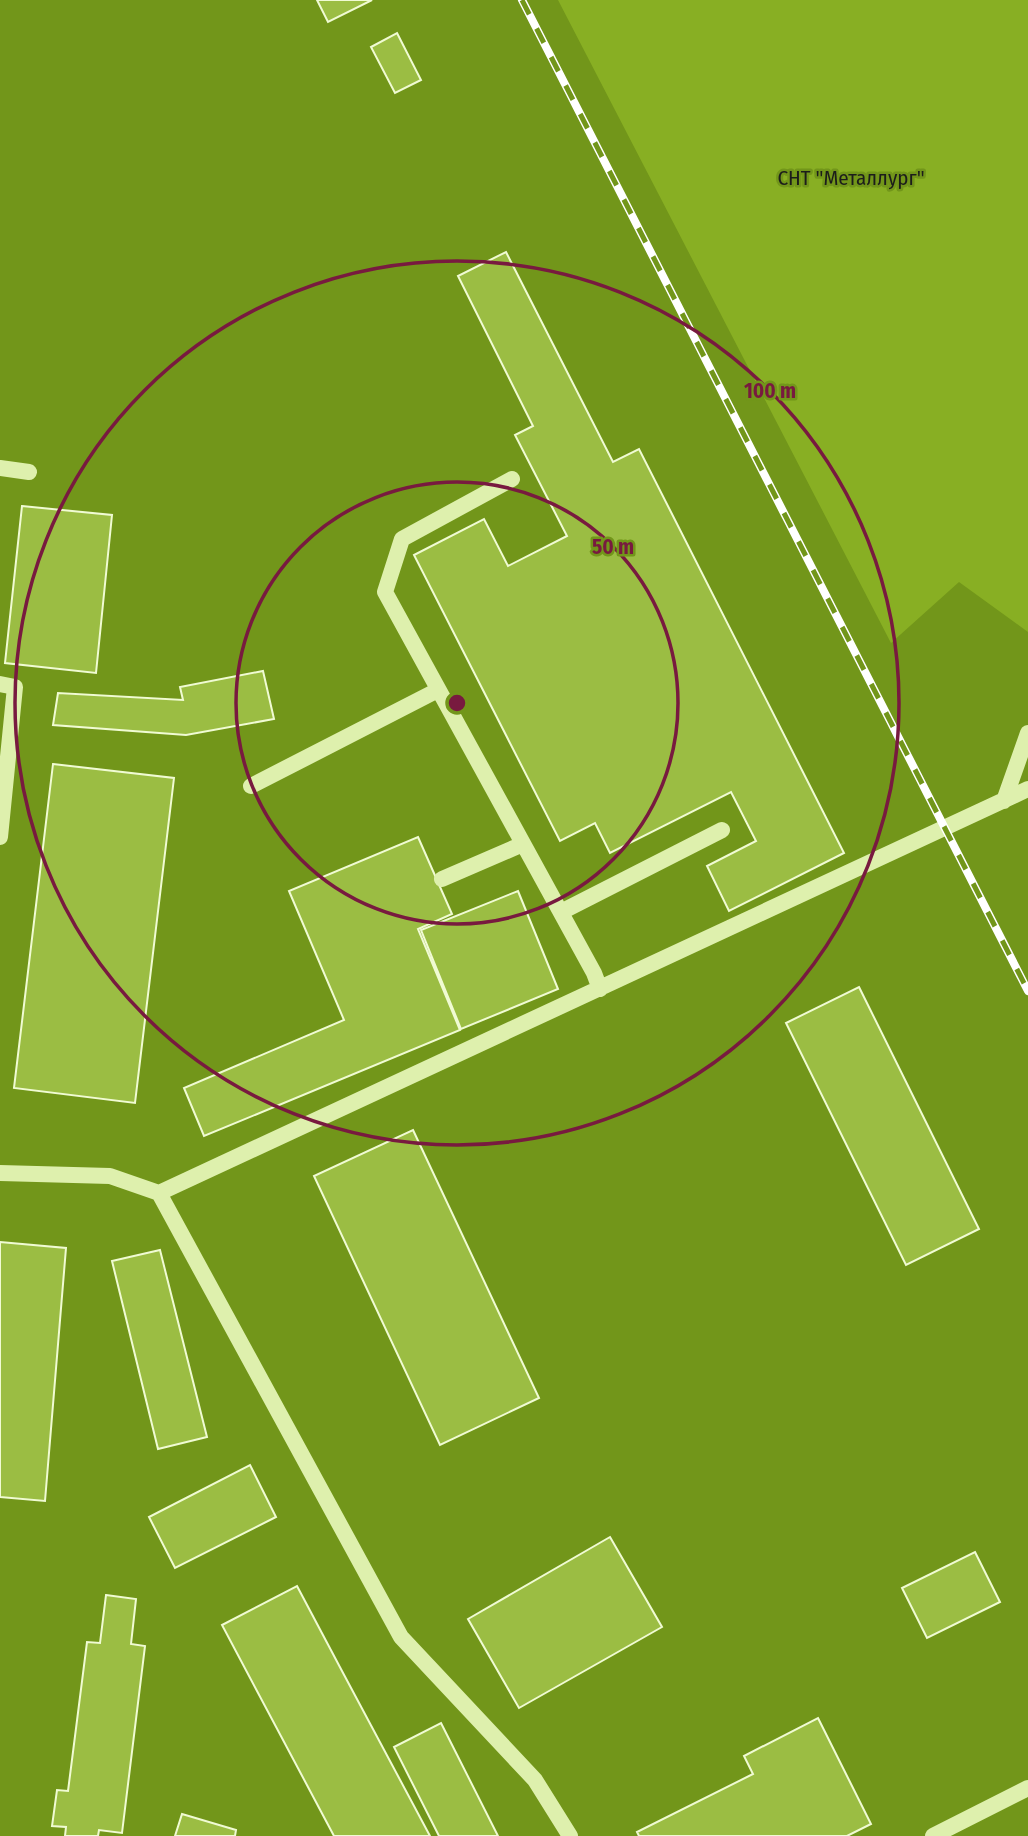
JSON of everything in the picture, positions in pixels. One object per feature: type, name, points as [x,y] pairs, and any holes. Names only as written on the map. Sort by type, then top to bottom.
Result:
[{"type":"lane","points":[[0,468],[29,472]]},
{"type":"lane","points":[[513,479],[402,539],[385,592],[561,912],[600,989]]},
{"type":"lane","points":[[0,684],[15,687],[0,837]]},
{"type":"lane","points":[[251,786],[438,690]]},
{"type":"lane","points":[[1004,801],[1028,733]]},
{"type":"lane","points":[[0,1173],[110,1177],[159,1193],[1028,789]]},
{"type":"lane","points":[[561,912],[722,830]]},
{"type":"lane","points":[[442,879],[523,844]]},
{"type":"lane","points":[[159,1193],[401,1637],[535,1780],[570,1836]]},
{"type":"lane","points":[[940,1834],[1028,1788]]},
{"type":"green space","name":"СНТ \"Металлург\"","points":[[558,0],[1028,0],[1028,632],[959,582],[891,643]]},
{"type":"building","points":[[317,0],[372,0],[328,22]]},
{"type":"building","points":[[397,33],[421,80],[395,93],[371,47]]},
{"type":"building","points":[[506,252],[613,462],[639,449],[844,853],[729,911],[707,866],[756,841],[731,792],[610,853],[595,823],[560,841],[414,555],[484,519],[508,566],[567,536],[515,435],[533,426],[458,276]]},
{"type":"building","points":[[22,506],[112,515],[96,673],[5,663]]},
{"type":"building","points":[[263,671],[274,719],[186,735],[53,725],[58,693],[183,700],[180,687]]},
{"type":"building","points":[[53,764],[174,778],[135,1103],[14,1088]]},
{"type":"building","points":[[418,837],[452,914],[418,929],[460,1030],[204,1136],[184,1088],[344,1020],[289,891]]},
{"type":"building","points":[[518,891],[558,989],[461,1029],[421,930]]},
{"type":"building","points":[[859,987],[979,1229],[906,1265],[786,1023]]},
{"type":"building","points":[[413,1130],[539,1398],[440,1445],[314,1176]]},
{"type":"building","points":[[0,1242],[66,1248],[45,1501],[0,1497]]},
{"type":"building","points":[[160,1250],[207,1437],[158,1449],[112,1261]]},
{"type":"building","points":[[250,1465],[276,1517],[175,1568],[149,1517]]},
{"type":"building","points":[[610,1537],[662,1627],[519,1708],[468,1619]]},
{"type":"building","points":[[975,1552],[1000,1602],[927,1638],[902,1588]]},
{"type":"building","points":[[297,1586],[430,1836],[334,1836],[222,1625]]},
{"type":"building","points":[[106,1595],[136,1599],[131,1644],[145,1646],[122,1833],[99,1830],[98,1836],[65,1836],[66,1827],[52,1826],[57,1790],[68,1791],[87,1642],[100,1643]]},
{"type":"building","points":[[818,1718],[871,1824],[847,1836],[639,1836],[637,1832],[753,1774],[744,1756]]},
{"type":"building","points":[[441,1723],[498,1836],[439,1836],[394,1747]]},
{"type":"building","points":[[182,1814],[236,1830],[235,1836],[175,1836]]},
{"type":"railway","points":[[522,0],[1028,991]]}]
